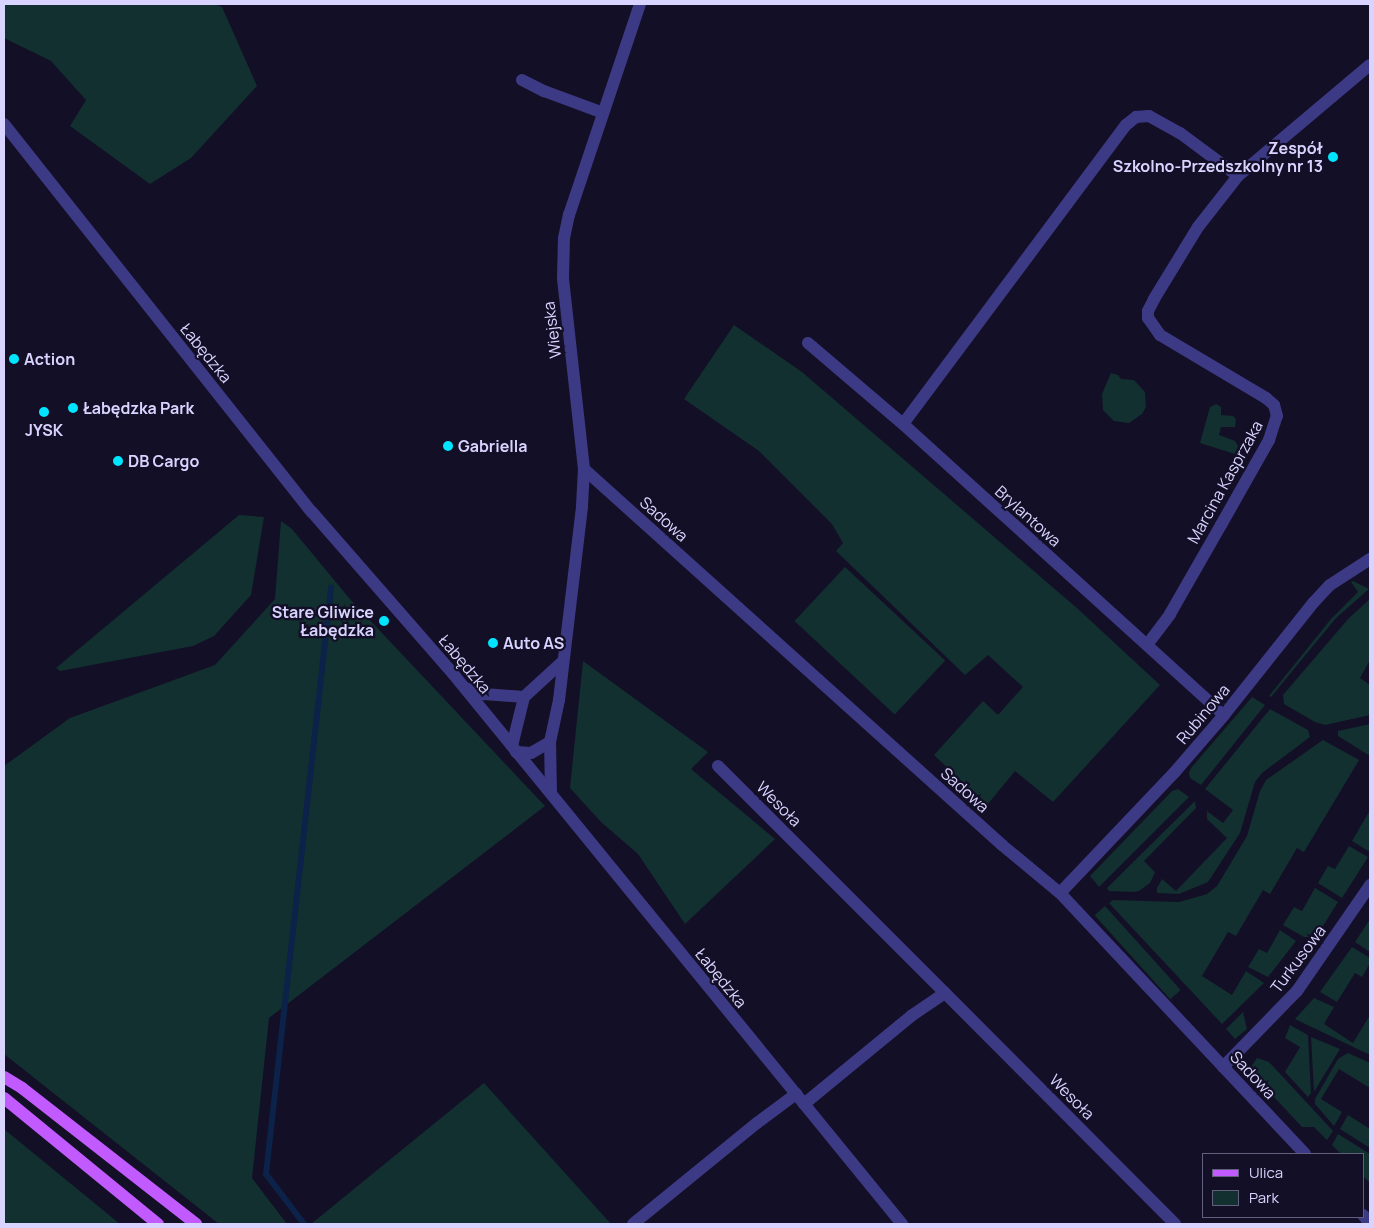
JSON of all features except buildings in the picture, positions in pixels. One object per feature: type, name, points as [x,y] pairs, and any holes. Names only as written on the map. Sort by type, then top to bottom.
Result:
[{"type":"main road","points":[[4,1077],[22,1088],[196,1224]]},
{"type":"main road","points":[[4,1098],[158,1224]]},
{"type":"street","name":"Wiejska","points":[[551,794],[550,742],[558,707],[582,506],[584,469],[562,257],[569,215],[640,4]]},
{"type":"street","name":"Marcina Kasprzaka","points":[[1148,645],[1170,614],[1269,440],[1277,416],[1274,405],[1266,398],[1160,335],[1148,318],[1148,310],[1198,227],[1238,176],[1370,66]]},
{"type":"street","points":[[522,80],[544,91],[603,113]]},
{"type":"street","points":[[903,424],[1120,133],[1136,117],[1148,116],[1180,133],[1238,176]]},
{"type":"street","name":"Łabędzka","points":[[4,124],[312,512],[465,688],[902,1224]]},
{"type":"street","name":"Brylantowa","points":[[808,343],[903,424],[1224,715]]},
{"type":"street","name":"Sadowa","points":[[584,469],[1002,846],[1060,893],[1303,1153]]},
{"type":"street","name":"Rubinowa","points":[[1060,893],[1174,773],[1224,715],[1314,602],[1330,585],[1370,558]]},
{"type":"street","points":[[550,742],[532,753],[514,749],[524,696],[562,662]]},
{"type":"street","points":[[465,688],[484,694],[524,696]]},
{"type":"street","name":"Wesoła","points":[[718,766],[1175,1224]]},
{"type":"street","name":"Turkusowa","points":[[1223,1067],[1297,991],[1370,885]]},
{"type":"street","points":[[633,1224],[757,1123],[800,1099],[945,993]]},
{"type":"green space","points":[[4,4],[215,4],[222,7],[257,86],[191,158],[150,184],[70,126],[86,100],[51,61],[4,38]]},
{"type":"green space","points":[[734,325],[802,372],[1078,609],[1160,685],[1053,802],[1015,771],[987,805],[934,755],[983,701],[998,715],[1023,687],[988,655],[965,675],[836,551],[843,543],[832,524],[759,451],[684,399]]},
{"type":"green space","points":[[1111,373],[1118,375],[1121,379],[1134,380],[1145,392],[1146,407],[1142,414],[1129,423],[1114,421],[1103,410],[1102,394]]},
{"type":"green space","points":[[1216,404],[1221,407],[1221,415],[1233,416],[1236,419],[1235,427],[1221,427],[1219,435],[1235,441],[1238,446],[1235,454],[1200,443],[1210,407]]},
{"type":"green space","points":[[239,515],[264,517],[251,595],[214,636],[193,646],[60,671],[56,668]]},
{"type":"green space","points":[[281,521],[292,529],[349,598],[545,806],[269,1018],[252,1178],[287,1224],[219,1224],[4,1054],[4,766],[70,718],[215,665],[275,599]]},
{"type":"green space","points":[[845,567],[945,660],[895,715],[795,621]]},
{"type":"green space","points":[[1353,581],[1369,589],[1336,618],[1271,697],[1269,696],[1331,619],[1358,592],[1351,582]]},
{"type":"green space","points":[[1370,599],[1370,660],[1360,678],[1370,685],[1370,715],[1325,725],[1315,722],[1284,704],[1283,695],[1349,618]]},
{"type":"green space","points":[[583,661],[708,752],[691,769],[775,839],[685,924],[638,854],[601,822],[570,788]]},
{"type":"green space","points":[[1252,697],[1265,705],[1201,785],[1190,778],[1191,768]]},
{"type":"green space","points":[[1270,709],[1308,730],[1310,737],[1262,773],[1255,782],[1240,833],[1208,882],[1179,894],[1157,893],[1157,888],[1162,879],[1176,891],[1227,838],[1207,819],[1207,811],[1223,823],[1233,810],[1205,789]]},
{"type":"green space","points":[[1370,724],[1370,756],[1338,736],[1338,731]]},
{"type":"green space","points":[[1323,740],[1359,760],[1304,852],[1297,848],[1270,894],[1263,890],[1236,936],[1228,932],[1202,976],[1232,995],[1246,971],[1264,983],[1222,1024],[1109,903],[1113,900],[1179,902],[1207,894],[1217,886],[1247,836],[1260,791],[1266,780]]},
{"type":"green space","points":[[1178,789],[1189,797],[1099,887],[1090,876],[1172,791]]},
{"type":"green space","points":[[1195,801],[1196,808],[1144,861],[1155,872],[1150,883],[1139,891],[1134,892],[1109,891],[1107,888]]},
{"type":"green space","points":[[1370,810],[1370,852],[1352,841]]},
{"type":"green space","points":[[1349,846],[1368,857],[1342,898],[1318,883],[1328,866],[1335,869]]},
{"type":"green space","points":[[1315,888],[1338,902],[1316,937],[1304,937],[1283,925],[1294,907],[1302,911]]},
{"type":"green space","points":[[1105,906],[1181,990],[1170,999],[1095,915]]},
{"type":"green space","points":[[1370,919],[1370,952],[1355,942]]},
{"type":"green space","points":[[1280,930],[1296,941],[1268,977],[1248,967],[1259,949],[1267,953]]},
{"type":"green space","points":[[1352,947],[1370,958],[1370,963],[1362,977],[1355,973],[1337,1002],[1320,992]]},
{"type":"green space","points":[[1314,998],[1334,1007],[1324,1024],[1353,1043],[1370,1015],[1370,1055],[1295,1019]]},
{"type":"green space","points":[[1243,1012],[1247,1029],[1235,1039],[1226,1029]]},
{"type":"green space","points":[[1290,1025],[1308,1035],[1311,1093],[1308,1097],[1285,1072],[1300,1047],[1285,1038]]},
{"type":"green space","points":[[1311,1037],[1340,1049],[1314,1092]]},
{"type":"green space","points":[[1348,1053],[1370,1063],[1370,1088],[1339,1069],[1321,1099],[1342,1112],[1334,1126],[1315,1104],[1315,1099],[1338,1059]]},
{"type":"green space","points":[[1257,1058],[1269,1062],[1333,1131],[1327,1140],[1314,1127],[1302,1127],[1257,1079],[1251,1067]]},
{"type":"green space","points":[[484,1083],[611,1224],[311,1224]]},
{"type":"green space","points":[[1348,1115],[1370,1129],[1370,1148],[1340,1129]]},
{"type":"green space","points":[[4,1129],[120,1224],[4,1224]]},
{"type":"green space","points":[[1338,1134],[1370,1154],[1370,1183],[1364,1177],[1364,1153],[1340,1153],[1332,1145]]},
{"type":"waterway","points":[[304,1224],[266,1174],[331,588]]},
{"type":"place","name":"Zespół Szkolno-Przedszkolny nr 13","points":[[1333,157]]},
{"type":"place","name":"Action","points":[[14,359]]},
{"type":"place","name":"Łabędzka Park","points":[[73,408]]},
{"type":"place","name":"JYSK","points":[[44,412]]},
{"type":"place","name":"Gabriella","points":[[448,446]]},
{"type":"place","name":"DB Cargo","points":[[118,461]]},
{"type":"place","name":"Stare Gliwice Łabędzka","points":[[384,621]]},
{"type":"place","name":"Auto AS","points":[[493,643]]}]
